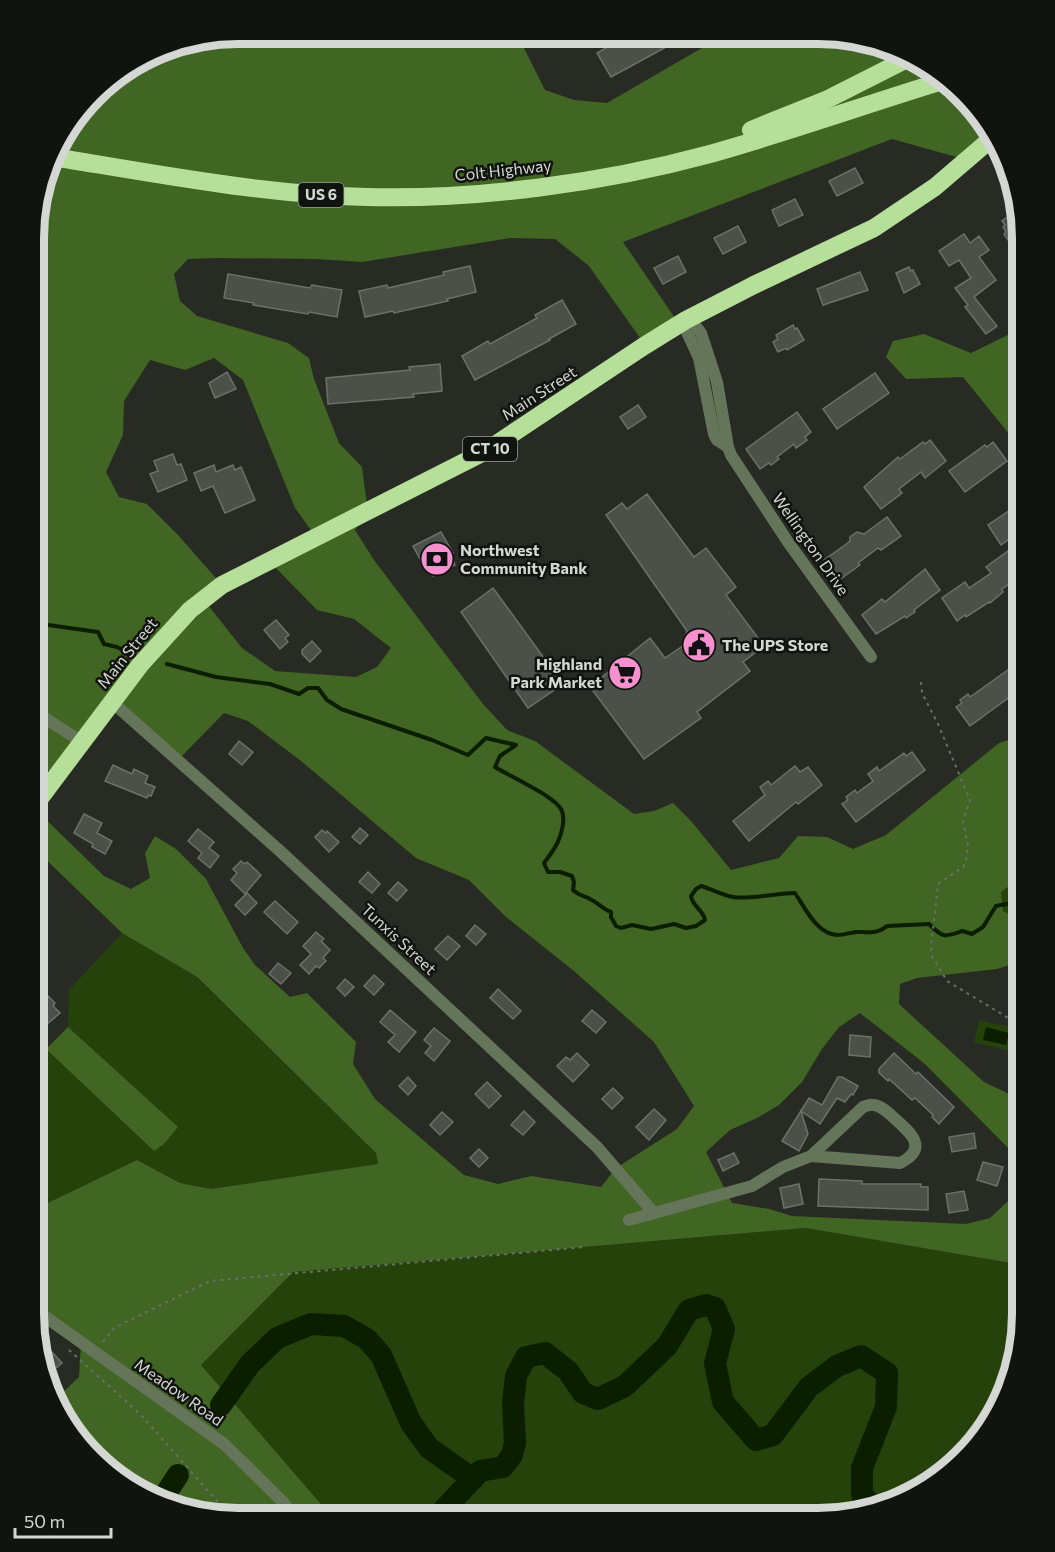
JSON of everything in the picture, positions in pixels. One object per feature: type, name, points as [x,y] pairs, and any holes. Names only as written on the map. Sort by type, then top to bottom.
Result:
[{"type":"highway","points":[[591,178],[696,148],[765,125],[828,99],[901,62]]},
{"type":"highway","name":"Colt Highway","points":[[60,158],[276,191],[368,197],[503,191],[591,178],[708,154],[935,83]]},
{"type":"highway","name":"Main Street","points":[[44,793],[160,641],[190,610],[222,585],[486,451],[686,320],[874,228],[935,187],[987,142]]},
{"type":"street","name":"Wellington Drive","points":[[686,320],[701,333],[714,372],[728,447],[788,542],[871,657]]},
{"type":"street","name":"Tunxis Street","points":[[112,702],[280,851],[597,1147],[653,1212]]},
{"type":"street","points":[[44,717],[82,742]]},
{"type":"street","points":[[629,1220],[752,1186],[783,1167],[812,1156],[851,1117],[863,1107],[871,1104],[880,1107],[912,1133],[915,1141],[914,1151],[909,1158],[900,1163],[812,1156]]},
{"type":"street","name":"Meadow Road","points":[[44,1316],[224,1444],[287,1508]]},
{"type":"path","points":[[921,682],[922,693],[938,724],[970,800],[963,820],[968,846],[966,861],[963,867],[937,887],[932,956],[947,981],[1011,1020]]},
{"type":"path","points":[[100,1347],[114,1328],[210,1281],[584,1246]]},
{"type":"path","points":[[67,1348],[142,1416],[223,1507]]},
{"type":"green space","points":[[522,44],[545,90],[574,100],[607,103],[709,44],[843,45],[892,58],[915,69],[955,100],[986,140],[987,142],[967,160],[892,139],[623,242],[679,324],[645,345],[589,266],[555,239],[510,238],[362,262],[316,259],[188,259],[174,274],[180,301],[197,316],[288,343],[309,358],[314,379],[339,443],[362,467],[368,513],[355,530],[374,560],[483,704],[507,730],[535,741],[634,814],[654,811],[673,803],[691,821],[731,870],[779,858],[798,836],[827,837],[853,849],[886,835],[999,743],[1012,739],[1011,885],[1001,892],[1003,911],[1011,915],[1011,964],[997,969],[917,978],[900,984],[899,1004],[984,1082],[1011,1095],[1011,1151],[925,1064],[860,1013],[839,1027],[822,1049],[802,1082],[779,1105],[730,1130],[706,1152],[732,1203],[769,1209],[792,1216],[966,1224],[990,1218],[1011,1198],[1011,1263],[806,1228],[293,1272],[201,1365],[324,1508],[212,1507],[163,1494],[140,1483],[109,1460],[92,1443],[76,1422],[60,1394],[79,1377],[81,1343],[44,1316],[44,1205],[137,1160],[180,1183],[211,1189],[378,1164],[376,1153],[197,977],[122,933],[44,858],[44,818],[104,876],[131,889],[150,878],[145,853],[155,836],[176,849],[206,879],[243,948],[255,965],[290,997],[307,993],[356,1042],[353,1064],[375,1099],[464,1175],[498,1184],[531,1176],[601,1187],[616,1168],[677,1129],[694,1106],[654,1042],[574,971],[506,917],[469,880],[416,858],[301,761],[248,721],[224,713],[178,760],[112,702],[56,777],[44,767],[45,212],[58,163],[69,140],[92,109],[109,92],[140,69],[187,50],[212,45]],"holes":[[[214,358],[243,380],[295,508],[316,537],[269,561],[317,610],[354,619],[391,648],[377,667],[356,677],[275,671],[242,648],[204,600],[222,585],[147,504],[119,497],[106,472],[123,435],[124,401],[150,360],[185,370]]]},
{"type":"green space","points":[[1012,333],[1012,437],[963,377],[906,379],[886,357],[893,341],[924,334],[971,353]]},
{"type":"green space","points":[[1011,884],[1011,916],[1003,912],[1001,891]]},
{"type":"green space","points":[[122,933],[196,977],[376,1153],[378,1164],[211,1189],[180,1183],[137,1160],[44,1205],[44,1051],[46,1049],[154,1151],[177,1127],[68,1027],[69,990]]},
{"type":"green space","points":[[979,1020],[1011,1027],[1011,1051],[974,1042]]},
{"type":"green space","points":[[68,1027],[178,1127],[164,1144],[154,1151],[46,1049]]},
{"type":"green space","points":[[806,1228],[1011,1263],[1011,1328],[1008,1353],[992,1401],[963,1443],[946,1460],[904,1489],[856,1505],[831,1508],[324,1508],[201,1365],[293,1272]]},
{"type":"shaded area","points":[[986,1027],[1009,1033],[1006,1045],[983,1040]]},
{"type":"building","points":[[613,44],[672,44],[611,77],[597,53]]},
{"type":"building","points":[[855,168],[863,183],[837,196],[829,181]]},
{"type":"building","points":[[795,199],[803,215],[779,226],[772,210]]},
{"type":"building","points":[[1010,215],[1012,246],[1004,234],[1005,225],[1002,221]]},
{"type":"building","points":[[738,226],[746,242],[723,254],[714,238]]},
{"type":"building","points":[[964,234],[970,243],[979,236],[989,250],[979,257],[996,280],[974,297],[997,326],[986,334],[965,307],[968,305],[955,288],[971,278],[959,260],[949,266],[939,251]]},
{"type":"building","points":[[678,256],[686,272],[663,284],[654,268]]},
{"type":"building","points":[[470,266],[476,292],[447,299],[448,301],[365,317],[359,291],[387,285],[388,288],[444,275],[443,272]]},
{"type":"building","points":[[909,267],[920,284],[904,293],[896,273]]},
{"type":"building","points":[[860,272],[868,290],[823,305],[817,289]]},
{"type":"building","points":[[228,274],[310,288],[312,285],[342,290],[337,317],[253,305],[254,303],[224,298]]},
{"type":"building","points":[[562,300],[576,324],[475,380],[462,356],[488,341],[490,344],[537,318],[535,315]]},
{"type":"building","points":[[793,325],[804,340],[787,350],[786,348],[778,352],[773,342],[778,339],[776,335]]},
{"type":"building","points":[[440,364],[442,391],[413,394],[414,397],[328,404],[326,378],[410,370],[409,367]]},
{"type":"building","points":[[227,372],[236,389],[215,398],[209,383]]},
{"type":"building","points":[[875,373],[889,393],[837,429],[823,409]]},
{"type":"building","points":[[638,405],[646,417],[628,429],[620,417]]},
{"type":"building","points":[[797,412],[811,432],[805,437],[807,440],[796,448],[794,444],[777,457],[779,459],[771,465],[769,463],[760,469],[746,449]]},
{"type":"building","points":[[930,440],[946,461],[925,478],[921,472],[899,489],[902,493],[881,509],[864,487],[898,457],[900,459],[923,442],[925,444]]},
{"type":"building","points":[[993,442],[1007,461],[965,492],[949,471],[985,445],[987,447]]},
{"type":"building","points":[[173,454],[177,465],[181,464],[187,480],[158,492],[150,474],[158,471],[154,461]]},
{"type":"building","points":[[214,465],[216,472],[233,465],[235,470],[241,467],[255,500],[225,513],[213,486],[201,491],[194,473]]},
{"type":"building","points":[[647,494],[694,557],[706,548],[736,587],[726,595],[764,646],[743,662],[750,671],[697,712],[701,718],[644,759],[590,687],[650,638],[665,658],[684,645],[687,631],[606,515],[622,503],[627,509]]},
{"type":"building","points":[[1012,509],[1012,537],[1001,545],[988,525]]},
{"type":"building","points":[[887,517],[901,536],[881,550],[878,548],[839,580],[824,560],[850,541],[850,537],[857,532],[864,534]]},
{"type":"building","name":"Northwest Community Bank","points":[[441,532],[453,553],[450,554],[455,565],[433,576],[428,567],[425,568],[413,546]]},
{"type":"building","points":[[1008,551],[1012,556],[1012,582],[1002,589],[1003,592],[990,603],[957,621],[942,598],[965,582],[969,588],[991,573],[986,567]]},
{"type":"building","points":[[925,569],[940,590],[914,610],[915,612],[876,634],[862,615],[882,599],[885,602]]},
{"type":"building","points":[[493,588],[563,684],[528,708],[461,612]]},
{"type":"building","points":[[276,620],[289,635],[285,638],[288,642],[280,649],[264,630]]},
{"type":"building","points":[[312,641],[321,651],[310,662],[302,654],[302,650]]},
{"type":"building","points":[[1012,667],[1012,696],[970,726],[956,707],[962,703],[960,700],[968,694],[970,697]]},
{"type":"building","points":[[239,741],[253,752],[242,765],[229,754]]},
{"type":"building","points":[[912,752],[925,770],[856,822],[842,804],[848,800],[846,797],[855,790],[857,793],[873,781],[868,774],[877,767],[879,771],[904,753],[906,756]]},
{"type":"building","points":[[113,765],[132,774],[134,769],[148,776],[145,783],[155,787],[151,796],[148,795],[147,798],[105,781]]},
{"type":"building","points":[[795,766],[800,772],[808,767],[822,785],[798,804],[796,802],[749,841],[733,821],[765,795],[760,787],[768,781],[771,785]]},
{"type":"building","points":[[84,814],[102,823],[97,833],[112,841],[105,854],[74,833]]},
{"type":"building","points":[[360,828],[368,835],[360,844],[352,837]]},
{"type":"building","points":[[198,829],[214,842],[209,848],[219,856],[210,868],[198,858],[202,853],[188,841]]},
{"type":"building","points":[[322,830],[326,833],[327,831],[339,842],[329,852],[315,837]]},
{"type":"building","points":[[241,861],[245,864],[247,862],[261,875],[245,894],[231,880],[237,873],[233,869]]},
{"type":"building","points":[[368,872],[380,884],[372,893],[359,882]]},
{"type":"building","points":[[398,882],[407,890],[397,901],[388,893]]},
{"type":"building","points":[[247,893],[257,903],[245,915],[235,905]]},
{"type":"building","points":[[275,901],[298,922],[287,934],[264,912]]},
{"type":"building","points":[[475,925],[486,934],[476,945],[466,936]]},
{"type":"building","points":[[316,932],[324,939],[321,941],[330,950],[323,958],[326,961],[319,968],[316,966],[309,974],[300,965],[311,954],[303,946]]},
{"type":"building","points":[[448,936],[460,946],[447,960],[435,949]]},
{"type":"building","points":[[278,963],[291,973],[281,984],[269,974]]},
{"type":"building","points":[[374,975],[384,984],[374,995],[364,986]]},
{"type":"building","points":[[345,979],[354,987],[345,996],[337,988]]},
{"type":"building","points":[[498,989],[521,1011],[513,1019],[490,998]]},
{"type":"building","points":[[46,994],[55,1003],[53,1006],[60,1013],[44,1027],[44,997]]},
{"type":"building","points":[[390,1010],[416,1032],[399,1052],[388,1042],[395,1035],[380,1022]]},
{"type":"building","points":[[592,1010],[606,1022],[596,1033],[582,1021]]},
{"type":"building","points":[[434,1028],[450,1041],[434,1061],[425,1053],[431,1046],[424,1040]]},
{"type":"building","points":[[850,1035],[871,1037],[870,1057],[849,1055]]},
{"type":"building","points":[[577,1053],[589,1065],[573,1082],[557,1066],[566,1057],[570,1060]]},
{"type":"building","points":[[894,1053],[916,1074],[918,1072],[954,1107],[939,1124],[915,1098],[912,1100],[879,1073],[879,1069]]},
{"type":"building","points":[[408,1077],[416,1086],[408,1095],[399,1086]]},
{"type":"building","points":[[838,1077],[858,1086],[853,1095],[851,1094],[845,1102],[837,1098],[820,1124],[801,1111],[808,1134],[799,1151],[782,1141],[809,1098],[822,1105]]},
{"type":"building","points":[[487,1082],[501,1096],[489,1108],[475,1094]]},
{"type":"building","points":[[613,1088],[623,1098],[612,1109],[602,1099]]},
{"type":"building","points":[[654,1109],[666,1120],[649,1140],[636,1127]]},
{"type":"building","points":[[524,1111],[535,1122],[523,1135],[511,1125]]},
{"type":"building","points":[[442,1112],[453,1122],[440,1135],[430,1125]]},
{"type":"building","points":[[974,1133],[976,1148],[952,1152],[949,1137]]},
{"type":"building","points":[[479,1149],[488,1158],[479,1167],[470,1158]]},
{"type":"building","points":[[734,1153],[739,1163],[723,1171],[718,1160]]},
{"type":"building","points":[[983,1162],[1003,1167],[997,1186],[977,1180]]},
{"type":"building","points":[[819,1179],[862,1181],[862,1184],[921,1184],[921,1187],[928,1187],[928,1210],[818,1206]]},
{"type":"building","points":[[799,1184],[803,1204],[784,1208],[780,1188]]},
{"type":"building","points":[[964,1191],[968,1210],[949,1213],[946,1194]]},
{"type":"building","points":[[50,1350],[62,1363],[52,1371],[50,1365],[47,1352]]},
{"type":"waterway","points":[[44,622],[48,625],[98,632],[104,644],[129,653]]},
{"type":"waterway","points":[[167,664],[216,677],[270,684],[299,694],[308,688],[318,688],[327,700],[341,709],[432,740],[468,755],[486,738],[516,745],[500,756],[495,767],[551,799],[563,814],[560,836],[544,863],[548,872],[560,872],[572,876],[573,890],[611,912],[616,926],[621,928],[632,925],[651,929],[674,924],[686,928],[696,926],[705,920],[691,896],[701,886],[739,898],[795,893],[807,913],[818,925],[830,934],[837,935],[876,931],[887,926],[929,924],[944,935],[962,931],[972,934],[983,927],[996,906],[1011,903]]},
{"type":"waterway","points":[[445,1508],[480,1471],[503,1467],[512,1455],[515,1443],[513,1404],[516,1376],[526,1357],[545,1353],[568,1371],[583,1393],[598,1399],[625,1386],[667,1346],[689,1310],[706,1305],[715,1308],[724,1329],[715,1363],[723,1402],[756,1440],[773,1435],[809,1387],[837,1366],[861,1356],[887,1373],[886,1407],[862,1468],[862,1494],[868,1502]]},
{"type":"waterway","points":[[221,1405],[250,1364],[277,1338],[311,1324],[344,1326],[367,1339],[381,1355],[411,1423],[429,1448],[473,1479]]},
{"type":"waterway","points":[[165,1495],[178,1475]]},
{"type":"place","name":"Northwest Community Bank","points":[[437,559]]},
{"type":"place","name":"The UPS Store","points":[[699,645]]},
{"type":"place","name":"Highland Park Market","points":[[625,673]]}]
